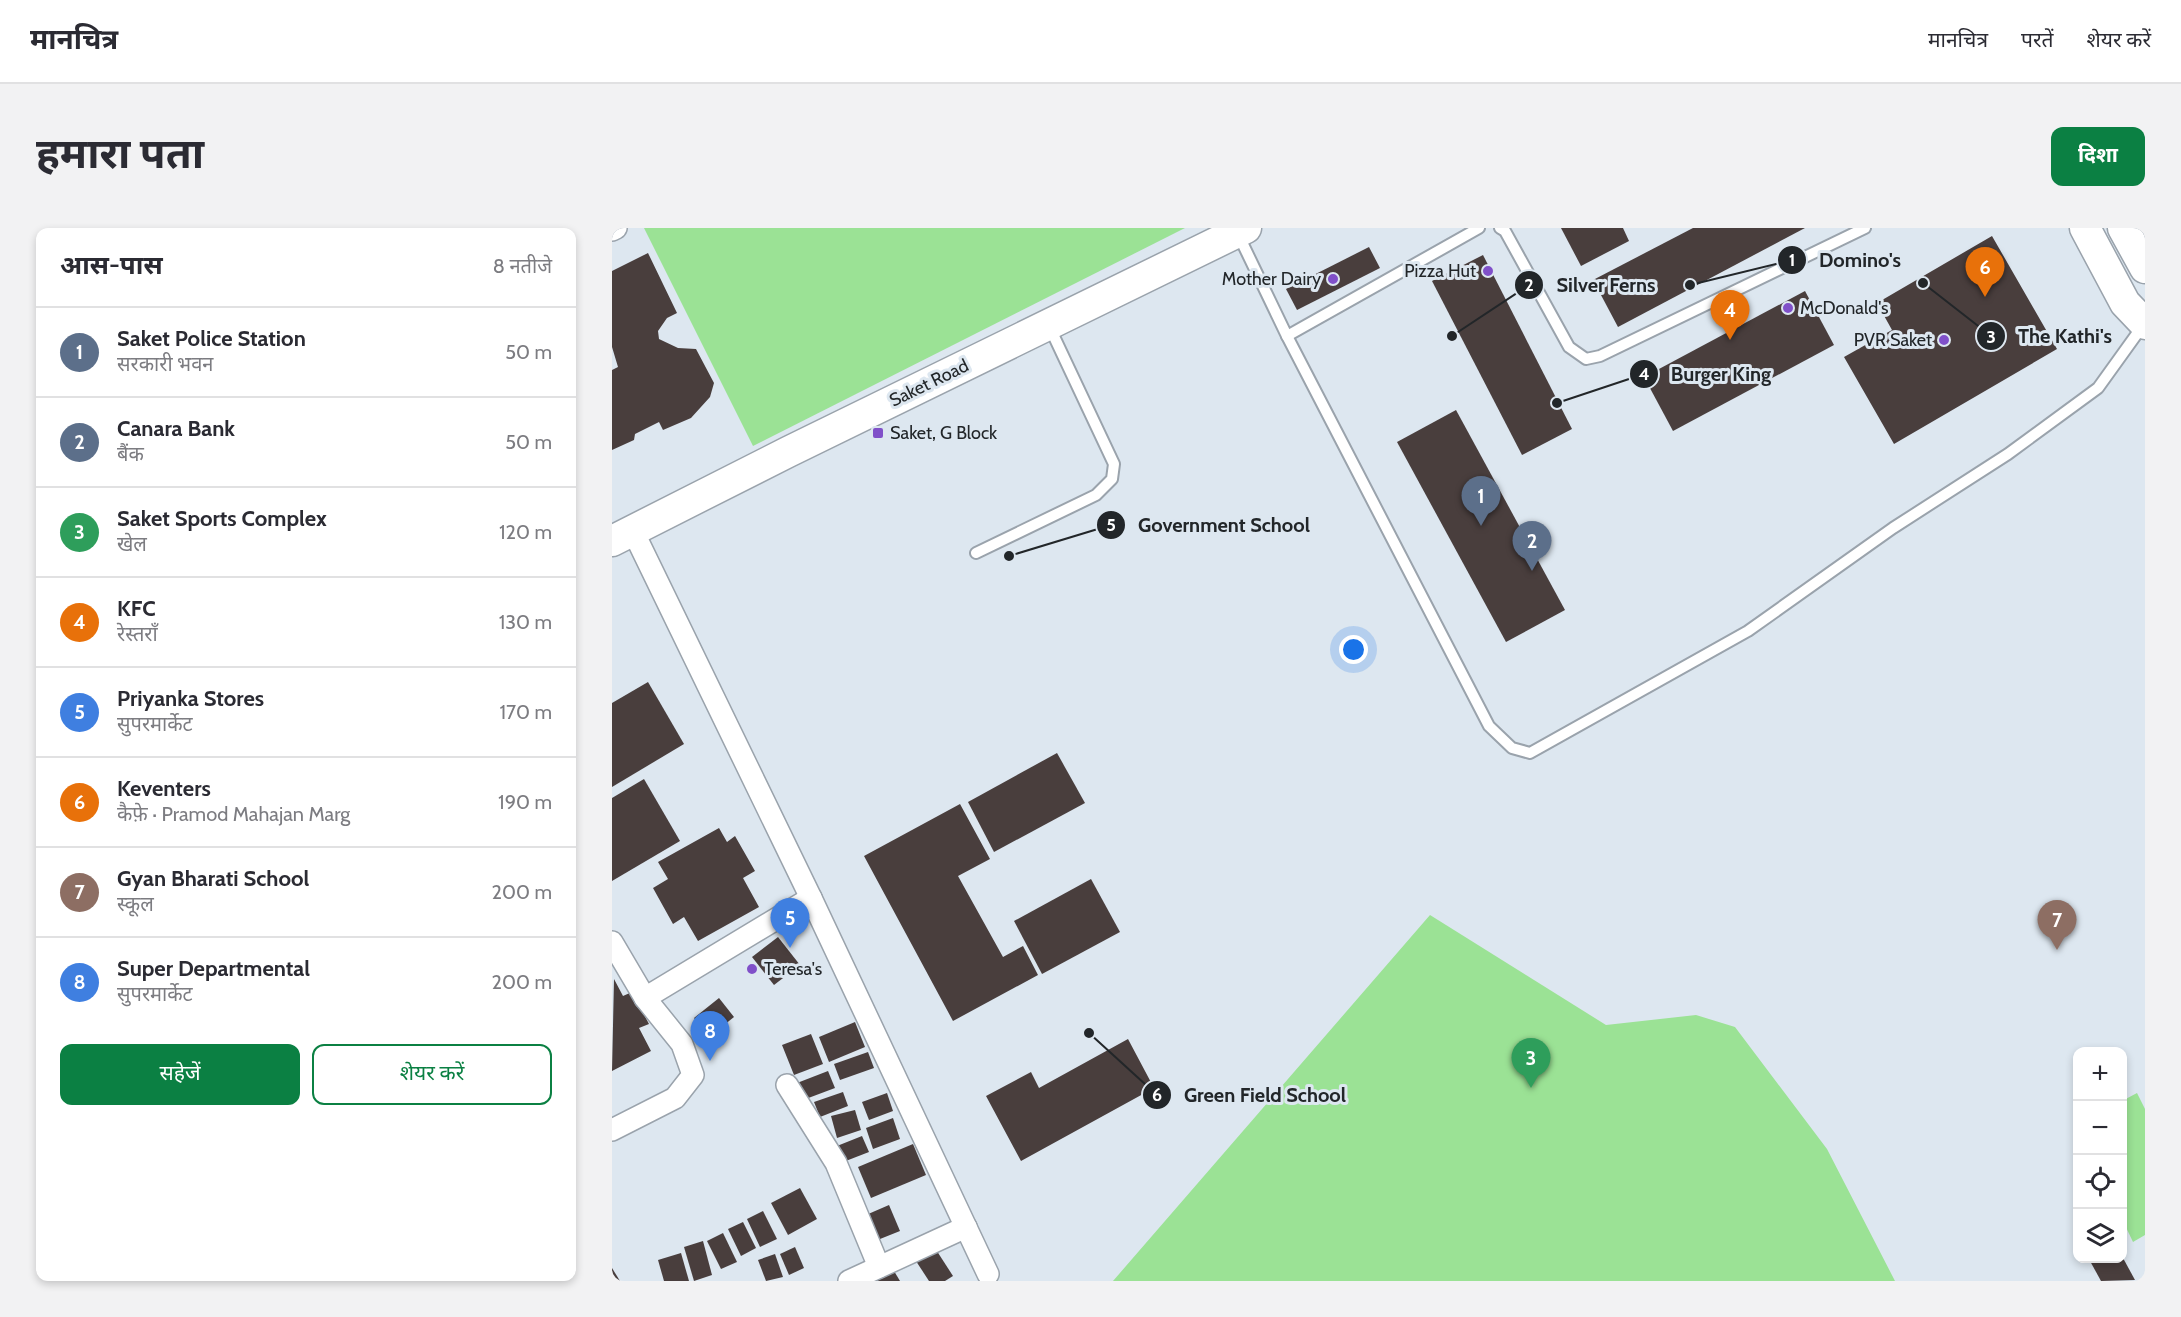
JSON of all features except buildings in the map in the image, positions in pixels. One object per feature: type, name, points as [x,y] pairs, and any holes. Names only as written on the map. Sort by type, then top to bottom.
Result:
[{"type":"street","points":[[2085,228],[2117,291],[2145,324]]},
{"type":"street","points":[[2123,228],[2145,268]]},
{"type":"street","name":"Saket Road","points":[[622,535],[1240,230]]},
{"type":"street","points":[[622,535],[812,898],[988,1274]]},
{"type":"street","points":[[645,998],[812,898]]},
{"type":"street","points":[[612,942],[645,998],[682,1044],[693,1075],[675,1098],[612,1130]]},
{"type":"street","points":[[787,1085],[836,1163],[879,1267]]},
{"type":"street","points":[[849,1281],[966,1227]]},
{"type":"lane","points":[[1287,336],[1479,228]]},
{"type":"lane","points":[[1500,228],[1505,231],[1569,347],[1586,359],[1600,356],[1865,228]]},
{"type":"lane","points":[[1240,230],[1287,336],[1489,726],[1512,748],[1530,753],[1748,631],[1893,528],[2008,454],[2098,388],[2145,324]]},
{"type":"lane","points":[[976,553],[1096,495],[1112,479],[1114,464],[1048,325]]},
{"type":"green space","points":[[644,228],[1185,228],[753,446]]},
{"type":"green space","points":[[1430,915],[1606,1025],[1696,1015],[1735,1027],[1827,1149],[1895,1281],[1113,1281]]},
{"type":"green space","points":[[2137,1093],[2145,1109],[2145,1235],[2133,1242],[2127,1229],[2127,1098]]},
{"type":"place","name":"Pizza Hut","points":[[1488,271]]},
{"type":"place","name":"Mother Dairy","points":[[1333,279]]},
{"type":"place","name":"The Kathi's","points":[[1923,283]]},
{"type":"place","name":"Domino's","points":[[1690,285]]},
{"type":"place","name":"Keventers","points":[[1985,297]]},
{"type":"place","name":"McDonald's","points":[[1788,308]]},
{"type":"place","name":"Silver Ferns","points":[[1452,336]]},
{"type":"place","name":"KFC","points":[[1730,340]]},
{"type":"place","name":"PVR Saket","points":[[1944,340]]},
{"type":"place","name":"Burger King","points":[[1557,403]]},
{"type":"place","name":"Saket, G Block","points":[[878,433]]},
{"type":"place","name":"Saket Police Station","points":[[1481,526]]},
{"type":"place","name":"Government School","points":[[1009,556]]},
{"type":"place","name":"Canara Bank","points":[[1532,571]]},
{"type":"place","name":"Priyanka Stores","points":[[790,948]]},
{"type":"place","name":"Gyan Bharati School","points":[[2057,950]]},
{"type":"place","name":"Teresa's","points":[[752,969]]},
{"type":"place","name":"Green Field School","points":[[1089,1033]]},
{"type":"place","name":"Super Departmental","points":[[710,1061]]},
{"type":"place","name":"Saket Sports Complex","points":[[1531,1088]]}]
